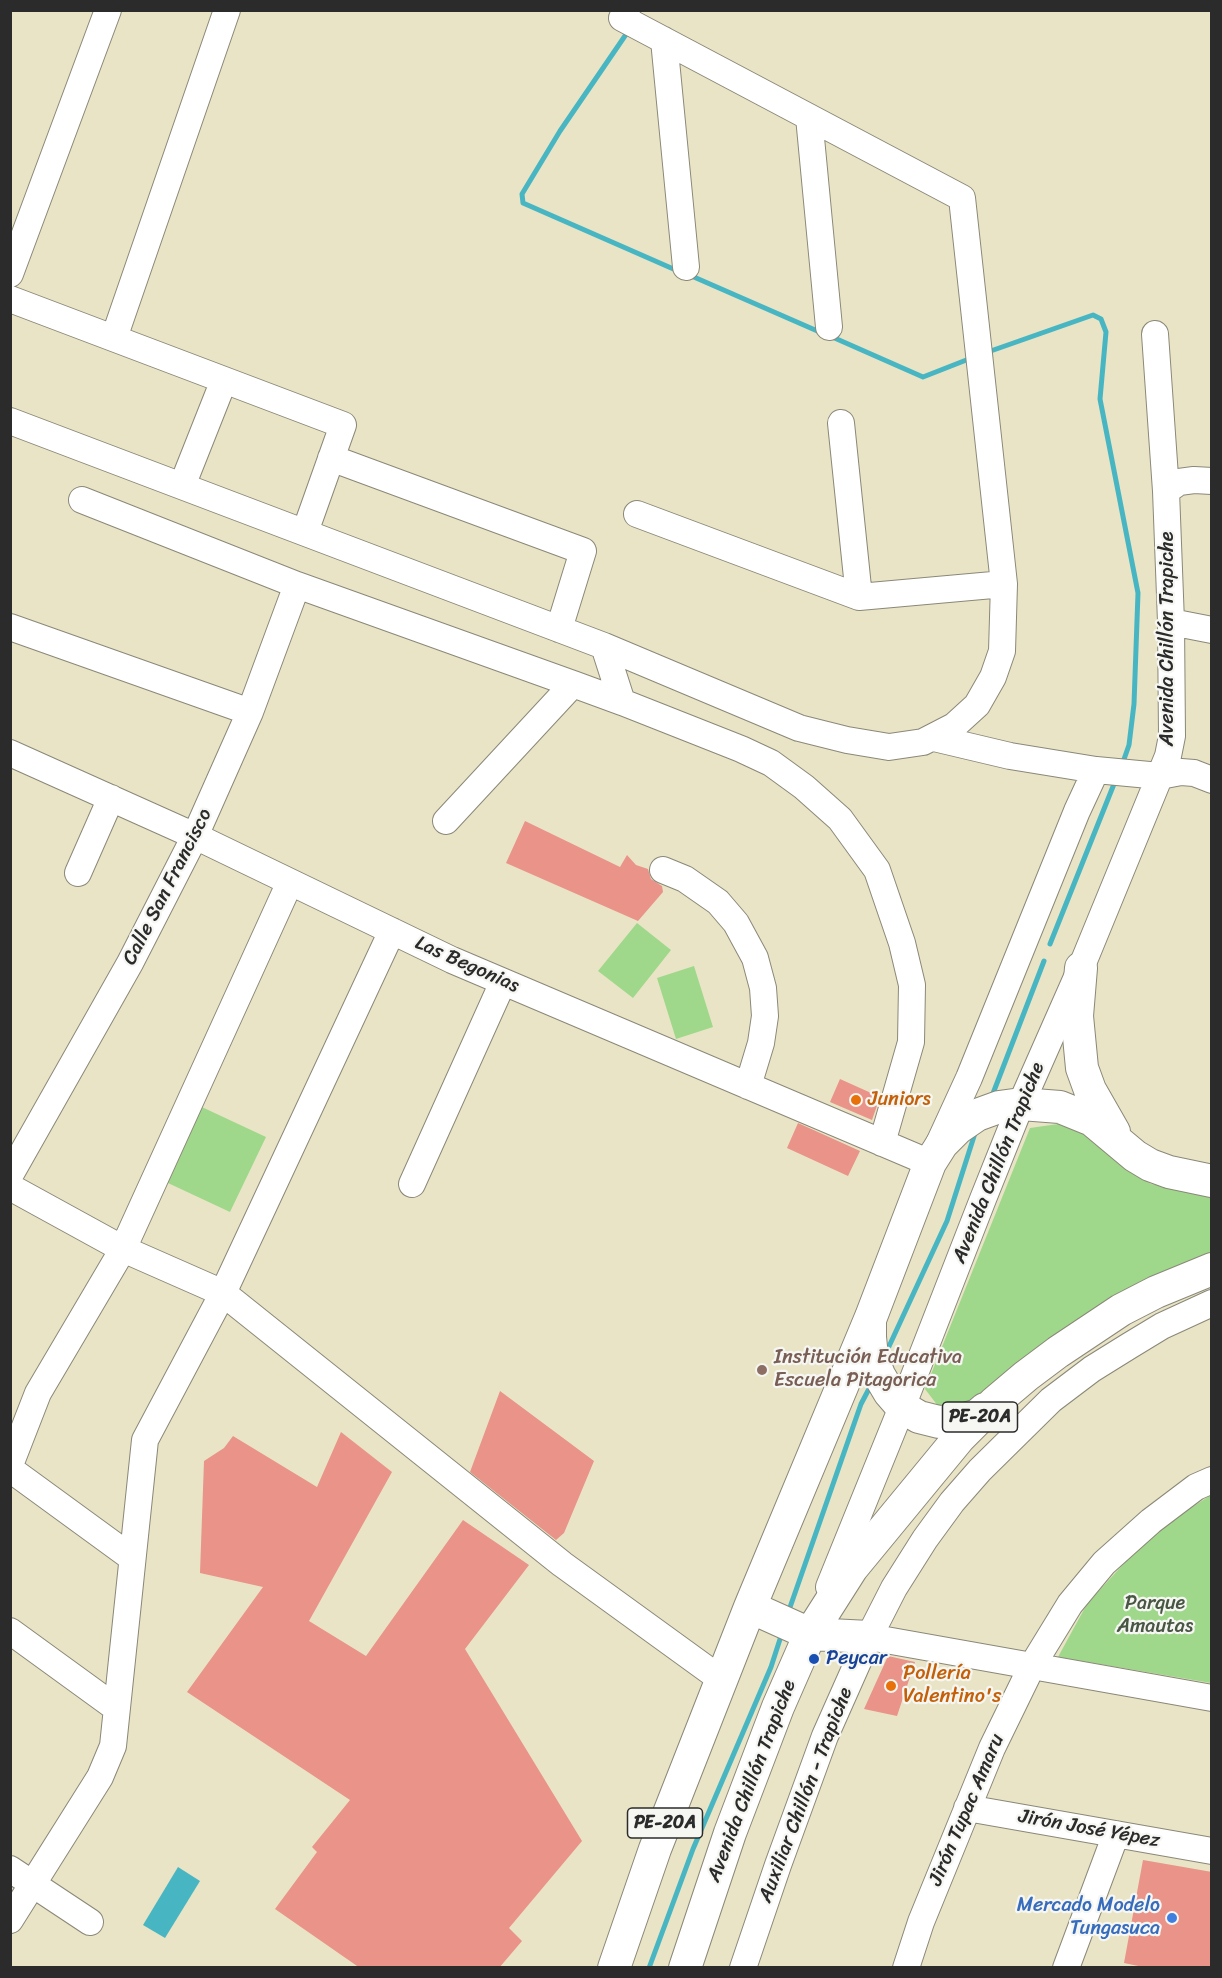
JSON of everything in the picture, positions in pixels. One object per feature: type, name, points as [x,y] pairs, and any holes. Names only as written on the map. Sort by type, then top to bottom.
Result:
[{"type":"main road","points":[[1081,968],[1077,1016],[1082,1068],[1099,1109],[1121,1143]]},
{"type":"main road","name":"PE-20A","points":[[615,1968],[655,1848],[750,1607],[871,1317],[930,1164],[942,1144],[958,1128],[977,1115],[999,1107],[1021,1104],[1060,1107],[1092,1120],[1135,1156],[1150,1165],[1169,1172],[1212,1180]]},
{"type":"main road","name":"PE-20A","points":[[810,1634],[852,1568],[959,1438],[994,1403],[1058,1352],[1121,1311],[1156,1292],[1212,1269]]},
{"type":"main road","points":[[871,1317],[870,1337],[876,1366],[889,1392],[902,1407],[919,1417],[939,1422],[958,1421],[978,1415],[994,1403]]},
{"type":"main road","points":[[750,1607],[810,1634],[869,1637]]},
{"type":"main road","name":"Avenida Chillón Trapiche","points":[[685,1968],[730,1833],[778,1707],[810,1634]]},
{"type":"street","points":[[10,274],[108,10]]},
{"type":"street","points":[[114,338],[227,10]]},
{"type":"street","points":[[10,421],[604,646],[799,728],[847,740],[889,747],[923,742],[954,726],[977,705],[993,677],[1002,651],[1004,584],[962,198],[622,18],[627,10]]},
{"type":"street","points":[[664,40],[686,267]]},
{"type":"street","points":[[809,117],[829,327]]},
{"type":"street","points":[[10,299],[343,425],[305,532]]},
{"type":"street","name":"Avenida Chillón Trapiche","points":[[810,1634],[1021,1104],[1081,968],[1168,756],[1172,736],[1171,622],[1166,491],[1155,334]]},
{"type":"street","points":[[182,486],[224,380]]},
{"type":"street","points":[[841,423],[859,597]]},
{"type":"street","points":[[331,458],[583,551],[559,629]]},
{"type":"street","points":[[1166,491],[1179,482],[1212,481]]},
{"type":"street","points":[[82,500],[297,585],[622,702],[771,763],[804,787],[840,819],[877,870],[902,943],[912,985],[911,1042],[882,1143]]},
{"type":"street","points":[[637,514],[859,597],[1004,584]]},
{"type":"street","name":"Calle San Francisco","points":[[10,1175],[130,963],[195,836],[250,712],[297,585]]},
{"type":"street","points":[[1171,622],[1212,630]]},
{"type":"street","points":[[10,627],[250,712]]},
{"type":"street","points":[[604,646],[622,702]]},
{"type":"street","points":[[446,821],[573,684]]},
{"type":"street","points":[[934,738],[1010,756],[1096,770],[1160,776],[1187,772],[1212,780]]},
{"type":"street","name":"Las Begonias","points":[[10,753],[195,836],[452,960],[930,1164]]},
{"type":"street","points":[[930,1164],[969,1078],[1077,811],[1096,770]]},
{"type":"street","points":[[78,873],[111,798]]},
{"type":"street","points":[[663,870],[686,879],[718,902],[736,923],[754,958],[764,988],[765,1016],[761,1043],[748,1086]]},
{"type":"street","points":[[10,1464],[38,1393],[123,1249],[291,882]]},
{"type":"street","points":[[10,1920],[100,1777],[113,1746],[145,1440],[224,1293],[392,931]]},
{"type":"street","points":[[412,1184],[503,982]]},
{"type":"street","points":[[10,1187],[123,1249],[224,1293],[562,1564],[722,1680]]},
{"type":"street","name":"Auxiliar Chillón - Trapiche","points":[[743,1968],[825,1736],[869,1637],[894,1588],[925,1539],[952,1502],[980,1470],[1052,1400],[1092,1369],[1129,1346],[1162,1326],[1212,1303]]},
{"type":"street","points":[[10,1469],[132,1557]]},
{"type":"street","name":"Jirón Tupac Amaru","points":[[906,1968],[921,1922],[992,1748],[1032,1666],[1070,1604],[1104,1563],[1151,1521],[1196,1487],[1212,1480]]},
{"type":"street","points":[[10,1631],[116,1708]]},
{"type":"street","points":[[869,1637],[1212,1698]]},
{"type":"street","name":"Jirón José Yépez","points":[[967,1808],[1212,1851]]},
{"type":"street","points":[[1066,1968],[1116,1834]]},
{"type":"street","points":[[10,1869],[90,1923]]},
{"type":"green space","points":[[637,923],[671,950],[633,998],[598,971]]},
{"type":"green space","points":[[694,966],[713,1027],[676,1039],[657,978]]},
{"type":"green space","points":[[189,1101],[266,1137],[230,1212],[153,1176]]},
{"type":"green space","points":[[1058,1124],[1092,1138],[1116,1162],[1151,1184],[1211,1194],[1211,1253],[1093,1309],[1047,1341],[964,1407],[938,1406],[925,1389],[1030,1128]]},
{"type":"green space","name":"Parque Amautas","points":[[1211,1495],[1211,1683],[1058,1657],[1087,1604],[1128,1559],[1167,1523]]},
{"type":"water","points":[[178,1867],[200,1881],[165,1938],[143,1925]]},
{"type":"building","points":[[525,821],[620,867],[627,855],[636,865],[648,869],[651,879],[662,886],[663,892],[638,921],[506,863]]},
{"type":"building","name":"Juniors","points":[[840,1079],[880,1097],[872,1120],[830,1102]]},
{"type":"building","points":[[798,1123],[860,1151],[848,1176],[787,1148]]},
{"type":"building","points":[[500,1391],[594,1461],[564,1533],[556,1540],[470,1472]]},
{"type":"building","points":[[341,1432],[392,1472],[309,1621],[366,1656],[463,1520],[529,1565],[465,1649],[582,1841],[509,1928],[522,1941],[499,1968],[360,1968],[275,1909],[317,1852],[312,1847],[350,1800],[187,1692],[263,1587],[200,1573],[204,1461],[224,1448],[233,1436],[317,1487]]},
{"type":"building","name":"Pollería Valentino's","points":[[888,1656],[915,1662],[897,1716],[864,1709]]},
{"type":"building","name":"Mercado Modelo Tungasuca","points":[[1143,1860],[1212,1872],[1212,1968],[1148,1968],[1124,1963]]},
{"type":"waterway","points":[[629,30],[560,131],[522,194],[523,203],[678,271]]},
{"type":"waterway","points":[[687,274],[822,333]]},
{"type":"waterway","points":[[985,353],[1093,315],[1101,319],[1106,332],[1100,399],[1138,593],[1134,704],[1129,745],[1122,765]]},
{"type":"waterway","points":[[830,336],[923,377],[974,357]]},
{"type":"waterway","points":[[1050,944],[1116,779]]},
{"type":"waterway","points":[[992,1096],[1044,961]]},
{"type":"waterway","points":[[885,1355],[947,1221],[976,1130]]},
{"type":"waterway","points":[[788,1613],[861,1404],[871,1385]]},
{"type":"waterway","points":[[649,1968],[693,1849],[771,1667],[782,1633]]},
{"type":"place","name":"Juniors","points":[[856,1100]]},
{"type":"place","name":"Institución Educativa Escuela Pitagorica","points":[[762,1370]]},
{"type":"place","name":"Peycar","points":[[814,1659]]},
{"type":"place","name":"Pollería Valentino's","points":[[891,1686]]},
{"type":"place","name":"Mercado Modelo Tungasuca","points":[[1172,1918]]}]
